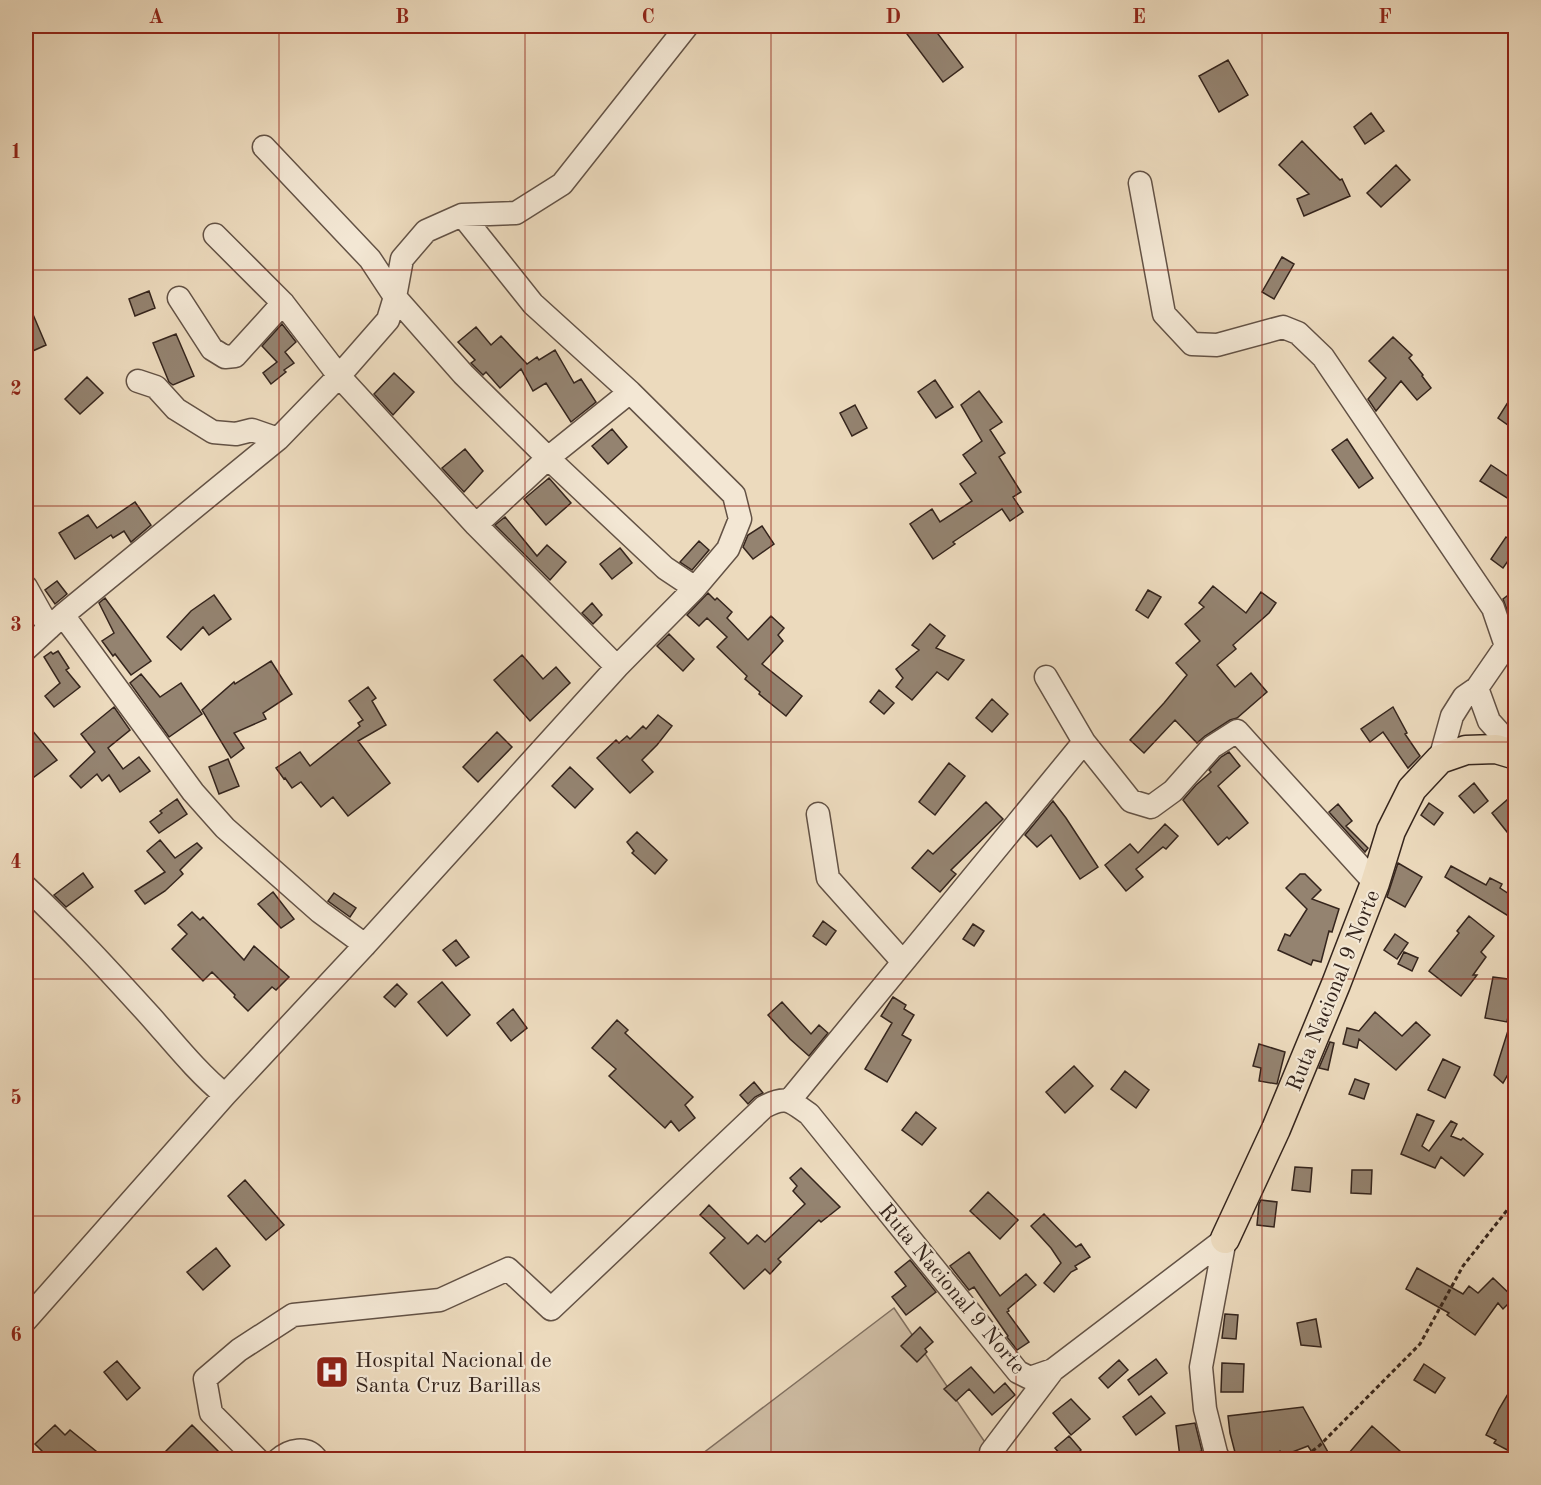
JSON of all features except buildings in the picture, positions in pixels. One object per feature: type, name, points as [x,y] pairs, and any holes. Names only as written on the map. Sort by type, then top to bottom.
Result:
[{"type":"main road","name":"Ruta Nacional 9 Norte","points":[[1225,1239],[1276,1129],[1375,883],[1390,831],[1412,789],[1440,759],[1466,750],[1496,749],[1515,753]]},
{"type":"street","points":[[26,649],[278,439],[339,376],[388,320],[402,259],[426,231],[462,215],[516,213],[562,184],[687,26]]},
{"type":"street","points":[[264,147],[370,259],[395,297],[462,374],[665,568],[695,588]]},
{"type":"street","points":[[1140,183],[1164,314],[1192,344],[1217,345],[1283,327],[1298,333],[1323,357],[1493,608],[1506,646],[1478,688],[1464,697],[1452,716],[1440,759]]},
{"type":"street","points":[[26,1320],[225,1095],[365,945],[616,667],[695,588],[728,549],[740,519],[734,495],[630,392],[533,304],[462,215]]},
{"type":"street","points":[[214,235],[283,303],[339,376],[476,525],[616,667]]},
{"type":"street","points":[[179,298],[212,349],[225,357],[235,356],[283,303]]},
{"type":"street","points":[[138,381],[156,387],[176,410],[213,432],[236,434],[252,430],[278,439]]},
{"type":"street","points":[[476,525],[549,458],[630,392]]},
{"type":"street","points":[[26,587],[225,828],[320,912],[365,945]]},
{"type":"street","points":[[1046,677],[1084,742],[1131,801],[1152,807],[1173,791],[1212,747],[1237,731],[1375,883]]},
{"type":"street","points":[[1478,688],[1489,721],[1515,753]]},
{"type":"street","points":[[258,1460],[211,1413],[205,1379],[239,1350],[293,1315],[440,1300],[507,1269],[551,1309],[764,1107],[777,1100],[789,1101],[1084,742]]},
{"type":"street","points":[[818,814],[828,878],[903,962]]},
{"type":"street","points":[[26,887],[149,1015],[208,1081],[225,1095]]},
{"type":"street","name":"Ruta Nacional 9 Norte","points":[[789,1101],[809,1114],[1018,1372],[1030,1378],[1053,1370],[1225,1239]]},
{"type":"street","points":[[1219,1460],[1205,1409],[1201,1367],[1225,1239]]},
{"type":"street","points":[[991,1452],[1053,1370]]},
{"type":"street","points":[[278,1460],[290,1451],[300,1450],[313,1455],[316,1460]]},
{"type":"path","points":[[1300,1460],[1319,1446],[1420,1344],[1463,1266],[1509,1209],[1515,1196]]},
{"type":"shaded area","points":[[894,1308],[997,1460],[694,1460]]},
{"type":"place","name":"Hospital Nacional de Santa Cruz Barillas","points":[[332,1372]]}]
